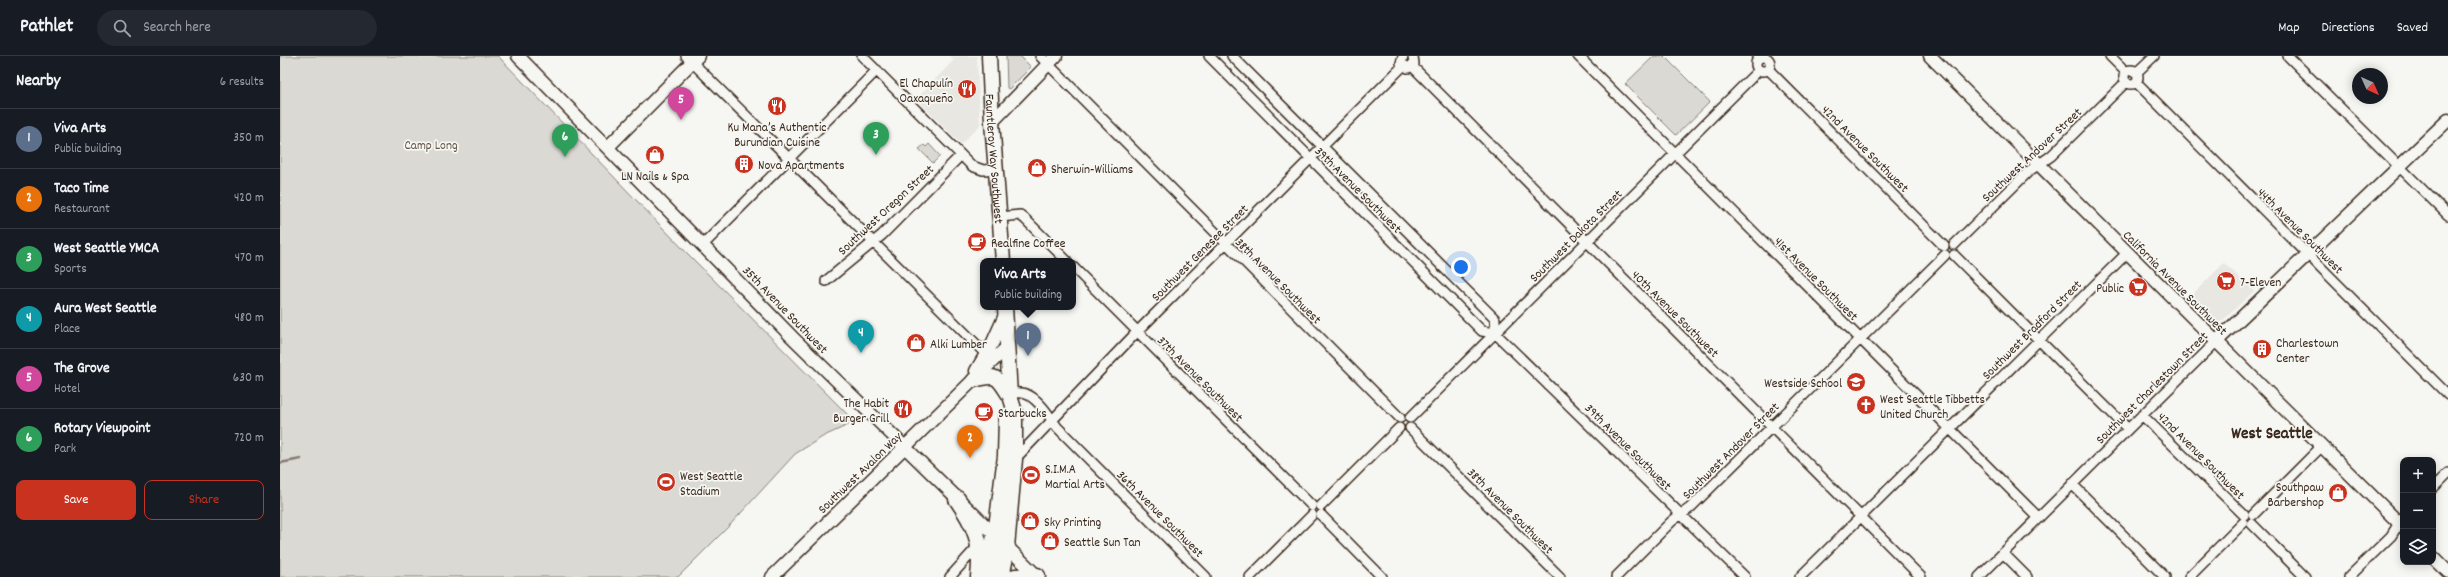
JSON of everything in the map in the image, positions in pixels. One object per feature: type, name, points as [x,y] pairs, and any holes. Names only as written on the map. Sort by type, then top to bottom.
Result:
[{"type":"highway","points":[[958,499],[972,520],[980,544],[980,577]]},
{"type":"highway","points":[[988,577],[995,535]]},
{"type":"highway","points":[[1001,577],[1007,547]]},
{"type":"highway","points":[[1015,577],[1037,576]]},
{"type":"main road","name":"35th Avenue Southwest","points":[[518,56],[704,244],[797,342],[1037,576]]},
{"type":"main road","name":"Fauntleroy Way Southwest","points":[[989,56],[992,122],[1002,258]]},
{"type":"main road","name":"California Avenue Southwest","points":[[1930,56],[2322,446],[2400,520]]},
{"type":"main road","points":[[608,147],[692,58]]},
{"type":"main road","points":[[992,122],[1048,59]]},
{"type":"main road","name":"Southwest Charlestown Street","points":[[2217,341],[2448,120]]},
{"type":"main road","points":[[1005,310],[1010,394],[1015,412],[1015,459],[1007,547]]},
{"type":"main road","name":"Southwest Avalon Way","points":[[988,360],[1005,310]]},
{"type":"main road","name":"Southwest Avalon Way","points":[[772,577],[970,384],[988,360],[1007,346]]},
{"type":"main road","points":[[970,384],[991,375],[996,377],[1010,394]]},
{"type":"main road","points":[[995,535],[1005,456],[1006,412],[1010,394]]},
{"type":"main road","points":[[2436,560],[2448,572]]},
{"type":"street","points":[[862,56],[972,166],[978,169],[996,169]]},
{"type":"street","name":"39th Avenue Southwest","points":[[1209,56],[1482,331],[1495,333],[1745,577]]},
{"type":"street","name":"39th Avenue Southwest","points":[[1232,56],[1495,319],[1495,333]]},
{"type":"street","points":[[1403,56],[1401,61],[1411,60]]},
{"type":"street","name":"41st Avenue Southwest","points":[[1578,56],[2039,518]]},
{"type":"street","points":[[2110,56],[2126,72],[2131,70],[2133,79]]},
{"type":"street","name":"Southwest Andover Street","points":[[1616,577],[1771,427],[1948,252],[1950,243],[1954,245],[2038,165],[2051,156],[2133,79],[2154,56]]},
{"type":"street","points":[[2288,56],[2448,215]]},
{"type":"street","points":[[692,58],[788,159],[988,360]]},
{"type":"street","points":[[1757,58],[1771,58],[1771,64],[1764,69],[1756,64],[1757,58]]},
{"type":"street","name":"38th Avenue Southwest","points":[[1048,59],[1226,245],[1400,418]]},
{"type":"street","name":"Southwest Genesee Street","points":[[1015,459],[1047,428],[1052,419],[1137,332],[1411,60]]},
{"type":"street","name":"40th Avenue Southwest","points":[[1411,60],[1586,242],[1921,577]]},
{"type":"street","name":"Southwest Dakota Street","points":[[1410,418],[1675,154],[1764,69]]},
{"type":"street","name":"42nd Avenue Southwest","points":[[1764,69],[2128,429]]},
{"type":"street","points":[[704,244],[877,70]]},
{"type":"street","name":"44th Avenue Southwest","points":[[2133,79],[2448,396]]},
{"type":"street","name":"Southwest Oregon Street","points":[[826,281],[882,235],[962,156]]},
{"type":"street","points":[[1000,217],[1020,216],[1025,219],[1064,258]]},
{"type":"street","name":"Southwest Bradford Street","points":[[1800,577],[2127,252]]},
{"type":"street","name":"37th Avenue Southwest","points":[[1076,270],[1382,577]]},
{"type":"street","name":"Southwest Charlestown Street","points":[[1979,577],[2217,341]]},
{"type":"street","name":"36th Avenue Southwest","points":[[1010,394],[1028,394],[1052,419],[1057,427],[1206,577]]},
{"type":"street","name":"42nd Avenue Southwest","points":[[2142,415],[2305,577]]},
{"type":"street","points":[[1404,416],[1410,418],[1412,424],[1410,428],[1404,431],[1399,428],[1397,423],[1400,418],[1404,416]]},
{"type":"street","points":[[1250,577],[1399,428]]},
{"type":"street","name":"38th Avenue Southwest","points":[[1410,428],[1560,577]]},
{"type":"street","points":[[2189,577],[2322,446]]},
{"type":"street","points":[[2436,485],[2448,473]]},
{"type":"street","points":[[2072,484],[2165,577]]},
{"type":"street","points":[[2349,577],[2391,536],[2400,525]]},
{"type":"street","points":[[950,577],[980,544]]},
{"type":"street","points":[[2003,553],[2027,577]]},
{"type":"shaded area","points":[[950,56],[977,56],[980,125],[961,144],[916,99],[954,60]]},
{"type":"shaded area","points":[[2224,263],[2254,291],[2219,324],[2190,297]]},
{"type":"green space","name":"Camp Long","points":[[280,56],[498,56],[685,251],[855,422],[824,436],[795,454],[729,526],[678,577],[280,577]]},
{"type":"green space","points":[[1006,56],[1020,56],[1031,67],[1009,89],[1007,88]]},
{"type":"green space","points":[[1654,56],[1664,56],[1710,102],[1676,135],[1625,84]]},
{"type":"green space","points":[[929,144],[940,156],[933,163],[919,149],[924,145],[926,147]]},
{"type":"waterway","points":[[280,463],[301,459]]},
{"type":"place","name":"El Chapulín Oaxaqueño","points":[[967,89]]},
{"type":"place","name":"Ku Mana’s Authentic Burundian Cuisine","points":[[777,106]]},
{"type":"place","name":"The Grove","points":[[681,120]]},
{"type":"place","name":"LN Nails & Spa","points":[[655,155]]},
{"type":"place","name":"West Seattle YMCA","points":[[876,155]]},
{"type":"place","name":"Rotary Viewpoint","points":[[565,157]]},
{"type":"place","name":"Nova Apartments","points":[[744,164]]},
{"type":"place","name":"Sherwin-Williams","points":[[1037,168]]},
{"type":"place","name":"Realfine Coffee","points":[[977,242]]},
{"type":"place","name":"7-Eleven","points":[[2226,281]]},
{"type":"place","name":"Public","points":[[2138,287]]},
{"type":"place","name":"Alki Lumber","points":[[916,343]]},
{"type":"place","name":"Charlestown Center","points":[[2262,349]]},
{"type":"place","name":"Aura West Seattle","points":[[861,353]]},
{"type":"place","name":"Viva Arts","points":[[1028,356]]},
{"type":"place","name":"Westside School","points":[[1856,382]]},
{"type":"place","name":"West Seattle Tibbetts United Church","points":[[1866,405]]},
{"type":"place","name":"The Habit Burger Grill","points":[[903,409]]},
{"type":"place","name":"Starbucks","points":[[984,412]]},
{"type":"place","name":"Taco Time","points":[[970,458]]},
{"type":"place","name":"S.I.M.A Martial Arts","points":[[1031,475]]},
{"type":"place","name":"West Seattle Stadium","points":[[666,482]]},
{"type":"place","name":"Southpaw Barbershop","points":[[2338,493]]},
{"type":"place","name":"Sky Printing","points":[[1030,521]]},
{"type":"place","name":"Seattle Sun Tan","points":[[1050,541]]},
{"type":"district","name":"West Seattle","points":[[2272,432]]}]
